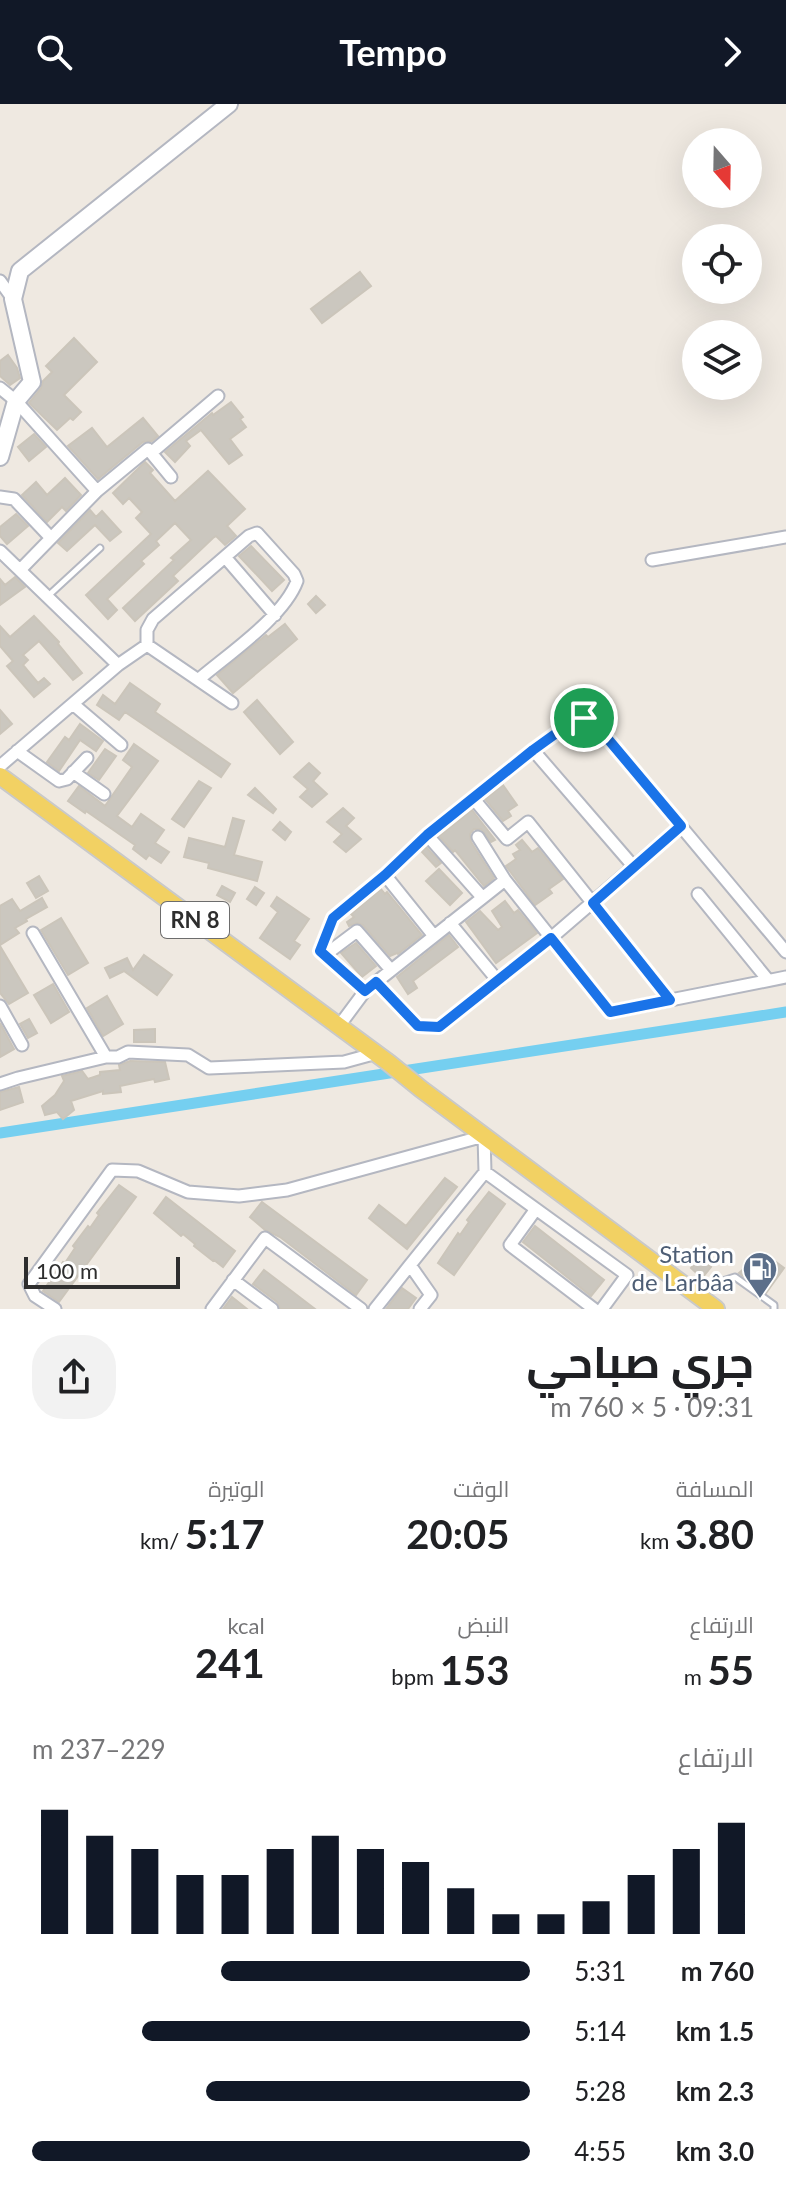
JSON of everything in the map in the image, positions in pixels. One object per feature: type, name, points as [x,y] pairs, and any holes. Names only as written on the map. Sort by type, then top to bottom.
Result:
[{"type":"main road","points":[[0,457],[16,401],[32,382],[13,299],[20,271],[229,104]]},
{"type":"main road","name":"RN 8","points":[[0,776],[383,1058],[716,1309]]},
{"type":"street","points":[[0,281],[13,299]]},
{"type":"street","points":[[0,388],[16,401],[97,491]]},
{"type":"street","points":[[151,453],[218,396]]},
{"type":"street","points":[[20,570],[97,491],[148,449],[171,477]]},
{"type":"street","points":[[0,497],[14,499],[51,538]]},
{"type":"street","points":[[147,645],[147,630],[153,619],[249,536],[257,533],[294,574],[297,581],[295,587],[275,615],[198,680]]},
{"type":"street","points":[[652,560],[786,537]]},
{"type":"street","points":[[0,551],[118,665]]},
{"type":"street","points":[[225,557],[275,615]]},
{"type":"street","points":[[0,766],[118,665],[147,645]]},
{"type":"street","points":[[147,645],[232,703]]},
{"type":"street","points":[[73,704],[121,745]]},
{"type":"street","points":[[365,991],[320,951],[333,918],[427,835],[533,750],[576,719],[584,718],[592,720],[786,952]]},
{"type":"street","points":[[533,750],[634,867]]},
{"type":"street","points":[[17,751],[59,781],[67,779],[87,758]]},
{"type":"street","points":[[73,772],[104,794]]},
{"type":"street","points":[[473,798],[507,839],[528,822],[670,1000]]},
{"type":"street","points":[[376,982],[418,1026],[439,1027],[551,938],[681,826]]},
{"type":"street","points":[[427,835],[482,897]]},
{"type":"street","points":[[478,837],[505,880],[610,1012],[786,977]]},
{"type":"street","points":[[385,875],[434,936]]},
{"type":"street","points":[[339,1026],[365,991],[505,880]]},
{"type":"street","points":[[698,894],[768,980]]},
{"type":"street","points":[[450,923],[498,981]]},
{"type":"street","points":[[325,955],[357,931],[391,970]]},
{"type":"street","points":[[33,933],[106,1057]]},
{"type":"street","points":[[0,1006],[22,1045]]},
{"type":"street","points":[[0,1084],[106,1057],[118,1057],[128,1052],[188,1055],[209,1068],[383,1058]]},
{"type":"street","points":[[55,1309],[35,1296],[29,1284],[112,1170],[138,1171],[188,1192],[239,1196],[287,1190],[484,1136],[485,1172],[375,1309]]},
{"type":"street","points":[[485,1172],[627,1275],[602,1309]]},
{"type":"street","points":[[536,1209],[510,1245],[594,1309]]},
{"type":"street","points":[[212,1309],[265,1238],[361,1309]]},
{"type":"street","points":[[410,1265],[431,1295],[420,1309]]},
{"type":"street","points":[[233,1280],[272,1309]]},
{"type":"lane","points":[[48,597],[100,548]]},
{"type":"lane","points":[[692,1291],[735,1277],[774,1305],[774,1309]]},
{"type":"building","points":[[360,272],[371,286],[322,323],[311,309]]},
{"type":"building","points":[[74,338],[97,362],[64,395],[81,412],[57,430],[29,403],[52,372],[46,366]]},
{"type":"building","points":[[8,355],[20,378],[10,385],[0,376],[0,361]]},
{"type":"building","points":[[231,402],[243,417],[240,419],[246,427],[230,439],[242,455],[229,464],[201,430],[186,441],[190,446],[175,462],[165,452],[212,413]]},
{"type":"building","points":[[143,418],[158,436],[152,441],[143,442],[98,479],[68,446],[92,428],[107,447]]},
{"type":"building","points":[[34,434],[46,447],[29,461],[18,447]]},
{"type":"building","points":[[145,462],[153,470],[150,473],[175,501],[208,471],[245,509],[227,526],[236,536],[225,545],[216,536],[213,538],[173,576],[178,581],[135,621],[123,608],[191,540],[175,523],[156,541],[159,545],[141,561],[144,564],[107,599],[117,610],[108,619],[86,595],[151,534],[136,518],[142,512],[129,498],[123,504],[113,493]]},
{"type":"building","points":[[65,478],[81,495],[66,511],[62,507],[47,522],[22,495],[36,482],[47,495]]},
{"type":"building","points":[[90,510],[96,517],[102,511],[121,532],[110,541],[95,525],[67,551],[58,543]]},
{"type":"building","points":[[16,514],[28,526],[7,544],[0,536],[0,527]]},
{"type":"building","points":[[251,546],[284,580],[272,591],[239,556]]},
{"type":"building","points":[[15,577],[25,587],[0,605],[0,579],[5,585]]},
{"type":"building","points":[[316,596],[325,605],[316,613],[308,604]]},
{"type":"building","points":[[34,616],[82,673],[73,680],[39,641],[23,655],[28,660],[23,665],[38,683],[44,678],[50,684],[34,697],[7,666],[13,661],[0,646],[0,626],[10,637]]},
{"type":"building","points":[[285,624],[297,639],[233,693],[217,675],[266,635],[268,637]]},
{"type":"building","points":[[130,683],[160,704],[155,712],[230,764],[221,777],[125,712],[119,720],[97,705],[103,695],[115,704]]},
{"type":"building","points":[[257,700],[293,742],[280,754],[244,712]]},
{"type":"building","points":[[0,710],[12,724],[0,734]]},
{"type":"building","points":[[80,724],[103,741],[96,751],[80,740],[59,771],[47,762],[65,737],[69,740]]},
{"type":"building","points":[[134,744],[158,761],[117,816],[132,827],[141,814],[164,830],[155,843],[169,852],[161,863],[149,855],[146,859],[133,849],[135,845],[68,801],[79,786],[105,806],[132,767],[123,760]]},
{"type":"building","points":[[105,749],[116,756],[99,780],[88,773]]},
{"type":"building","points":[[309,763],[320,773],[313,781],[327,794],[312,807],[300,797],[308,789],[294,777]]},
{"type":"building","points":[[199,781],[211,788],[184,827],[172,819]]},
{"type":"building","points":[[503,785],[517,805],[508,811],[511,816],[503,821],[485,799]]},
{"type":"building","points":[[255,788],[276,809],[273,813],[248,795]]},
{"type":"building","points":[[343,808],[354,818],[346,826],[361,839],[346,852],[334,842],[342,834],[327,822]]},
{"type":"building","points":[[472,810],[495,840],[491,842],[481,829],[474,829],[470,834],[471,842],[494,878],[484,886],[455,850],[453,852],[439,836]]},
{"type":"building","points":[[233,818],[244,821],[234,855],[262,862],[257,881],[208,868],[209,863],[184,857],[189,838],[225,847]]},
{"type":"building","points":[[280,822],[291,832],[285,840],[273,830]]},
{"type":"building","points":[[522,840],[532,852],[538,848],[563,879],[549,889],[552,893],[535,905],[506,866],[516,859],[513,854],[520,850],[516,845]]},
{"type":"building","points":[[426,847],[441,863],[436,867],[422,852]]},
{"type":"building","points":[[439,869],[462,893],[450,905],[426,881]]},
{"type":"building","points":[[39,876],[48,891],[36,898],[27,883]]},
{"type":"building","points":[[222,886],[235,893],[230,902],[217,895]]},
{"type":"building","points":[[255,887],[264,893],[256,905],[247,899]]},
{"type":"building","points":[[381,889],[385,894],[387,892],[422,935],[398,954],[390,956],[363,925],[357,923],[349,926],[347,922],[354,917],[351,914]]},
{"type":"building","points":[[277,897],[309,919],[294,941],[300,945],[290,959],[260,938],[278,912],[271,906]]},
{"type":"building","points":[[42,898],[47,907],[26,919],[15,928],[19,933],[0,945],[0,906],[12,899],[20,911]]},
{"type":"building","points":[[505,901],[514,913],[518,910],[537,933],[496,963],[466,922],[480,911],[498,930],[502,927],[492,911]]},
{"type":"building","points":[[61,918],[88,963],[68,975],[41,930]]},
{"type":"building","points":[[449,935],[458,947],[413,981],[417,988],[408,994],[397,977]]},
{"type":"building","points":[[356,943],[376,966],[362,977],[341,953]]},
{"type":"building","points":[[0,946],[28,993],[9,1004],[0,993]]},
{"type":"building","points":[[144,955],[172,975],[157,995],[124,971],[110,978],[105,968],[127,958],[133,970]]},
{"type":"building","points":[[53,984],[69,1012],[51,1023],[34,995]]},
{"type":"building","points":[[107,996],[123,1024],[103,1036],[87,1008]]},
{"type":"building","points":[[29,1019],[37,1033],[28,1038],[20,1024]]},
{"type":"building","points":[[0,1023],[14,1049],[0,1057]]},
{"type":"building","points":[[155,1029],[155,1042],[134,1042],[134,1030]]},
{"type":"building","points":[[130,1061],[165,1062],[169,1079],[120,1086],[121,1092],[103,1094],[103,1091],[71,1101],[74,1110],[63,1119],[57,1112],[45,1115],[42,1106],[55,1095],[64,1081],[62,1076],[82,1071],[88,1079],[100,1075],[100,1072],[120,1070],[119,1065]]},
{"type":"building","points":[[19,1087],[23,1102],[0,1110],[0,1092]]},
{"type":"building","points":[[445,1178],[457,1187],[407,1249],[369,1218],[379,1205],[406,1226]]},
{"type":"building","points":[[119,1185],[136,1197],[59,1302],[43,1291]]},
{"type":"building","points":[[489,1192],[505,1204],[454,1275],[438,1263]]},
{"type":"building","points":[[166,1197],[235,1251],[223,1267],[154,1213]]},
{"type":"building","points":[[262,1202],[367,1280],[356,1295],[250,1217]]},
{"type":"building","points":[[535,1226],[604,1280],[591,1296],[523,1242]]},
{"type":"building","points":[[768,1256],[784,1268],[766,1293],[739,1273],[746,1267],[753,1275]]},
{"type":"building","points":[[700,1258],[711,1267],[702,1278],[691,1268]]},
{"type":"building","points":[[264,1270],[315,1309],[280,1309],[277,1302],[253,1284]]},
{"type":"building","points":[[402,1288],[416,1298],[408,1309],[386,1309]]},
{"type":"building","points":[[232,1297],[247,1309],[223,1309]]},
{"type":"waterway","points":[[0,1133],[786,1012]]},
{"type":"place","name":"Station de Larbâa","points":[[760,1300]]},
{"type":"route","points":[[584,718],[592,720],[681,826],[593,903],[670,1000],[610,1012],[551,938],[439,1027],[418,1026],[376,982],[365,991],[320,951],[333,918],[427,835],[533,750],[576,719],[584,718]]}]
